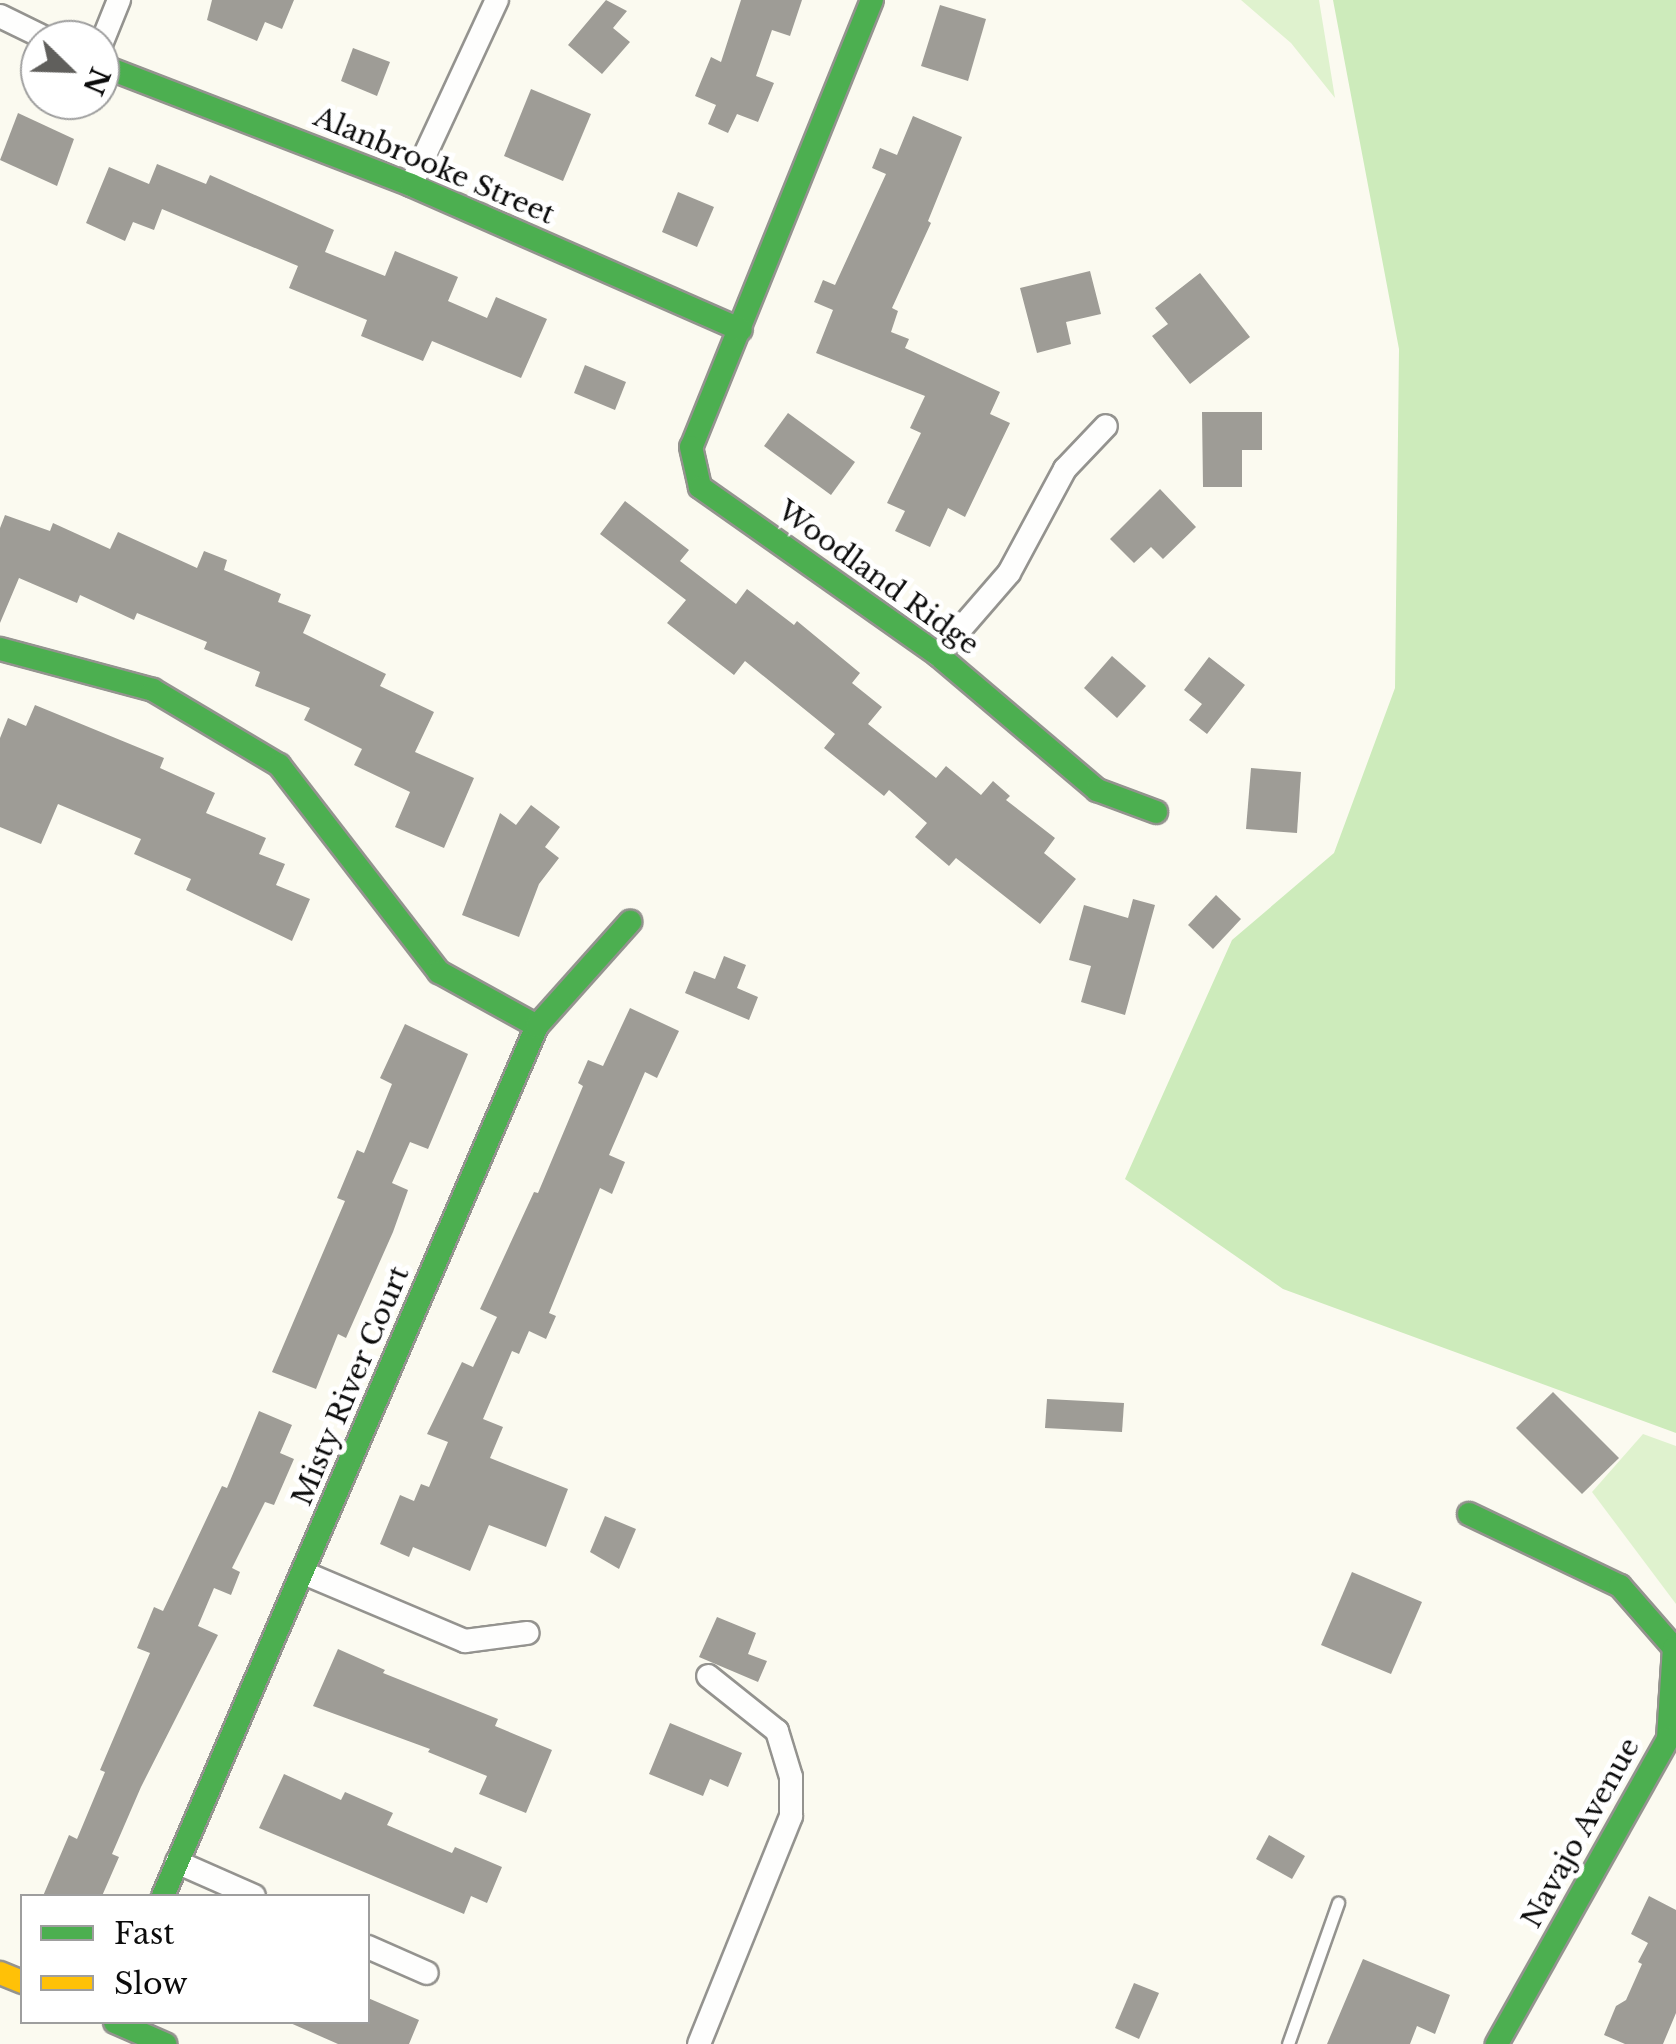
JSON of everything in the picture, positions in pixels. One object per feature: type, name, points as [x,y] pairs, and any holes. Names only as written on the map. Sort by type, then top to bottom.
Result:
[{"type":"street","points":[[411,185],[497,0]]},
{"type":"street","name":"Woodland Ridge","points":[[872,0],[692,446],[700,487],[938,654],[1097,790],[1156,812]]},
{"type":"street","name":"Alanbrooke Street","points":[[120,73],[411,185],[741,330]]},
{"type":"street","points":[[938,654],[1009,572],[1064,469],[1106,426]]},
{"type":"street","points":[[0,649],[154,690],[279,764],[439,972],[537,1026]]},
{"type":"street","name":"Misty River Court","points":[[165,1894],[537,1026],[630,922]]},
{"type":"street","name":"Navajo Avenue","points":[[1469,1514],[1620,1586],[1674,1648],[1668,1739],[1497,2044]]},
{"type":"street","points":[[304,1573],[465,1641],[527,1633]]},
{"type":"street","points":[[699,2044],[791,1816],[791,1777],[777,1731],[708,1676]]},
{"type":"street","points":[[177,1862],[249,1894]]},
{"type":"street","points":[[370,1948],[428,1974]]},
{"type":"street","points":[[121,2028],[165,2044]]},
{"type":"lane","points":[[1288,2044],[1338,1903]]},
{"type":"green space","points":[[1241,0],[1319,0],[1335,98],[1291,43]]},
{"type":"green space","points":[[1333,0],[1676,0],[1676,1433],[1283,1289],[1125,1179],[1232,940],[1334,853],[1395,688],[1399,349]]},
{"type":"green space","points":[[1643,1434],[1676,1446],[1676,1604],[1592,1492]]},
{"type":"building","points":[[212,0],[294,0],[282,29],[265,22],[257,41],[207,20]]},
{"type":"building","points":[[606,0],[627,11],[613,28],[630,42],[602,74],[568,45]]},
{"type":"building","points":[[741,0],[802,0],[790,36],[772,30],[756,76],[774,83],[758,122],[737,114],[728,133],[708,124],[716,105],[695,96],[711,57],[721,62]]},
{"type":"building","points":[[940,5],[986,19],[968,81],[921,66]]},
{"type":"building","points":[[353,48],[390,62],[377,96],[341,81]]},
{"type":"building","points":[[531,89],[591,114],[563,181],[504,156]]},
{"type":"building","points":[[18,113],[20,120],[33,120],[74,139],[57,186],[0,160]]},
{"type":"building","points":[[913,116],[962,137],[928,221],[931,223],[892,308],[898,311],[891,332],[909,339],[905,348],[1000,392],[990,414],[1010,423],[965,517],[948,508],[930,547],[895,531],[905,511],[887,503],[921,433],[910,428],[925,396],[816,353],[833,310],[814,302],[823,280],[835,285],[886,174],[872,168],[880,148],[897,155]]},
{"type":"building","points":[[157,164],[206,184],[210,175],[334,230],[325,252],[385,276],[395,251],[458,277],[448,301],[487,318],[496,297],[547,319],[521,378],[432,341],[423,361],[361,336],[367,320],[289,288],[298,266],[162,209],[154,230],[133,222],[125,241],[86,223],[109,167],[149,184]]},
{"type":"building","points":[[678,192],[714,207],[697,247],[662,232]]},
{"type":"building","points":[[1090,271],[1101,314],[1066,322],[1071,344],[1037,353],[1020,288]]},
{"type":"building","points":[[1200,273],[1250,337],[1190,384],[1152,336],[1168,324],[1155,308]]},
{"type":"building","points":[[585,365],[626,382],[615,410],[574,393]]},
{"type":"building","points":[[1202,412],[1262,412],[1262,450],[1242,450],[1242,487],[1203,487]]},
{"type":"building","points":[[788,413],[855,462],[831,495],[764,446]]},
{"type":"building","points":[[1160,489],[1196,527],[1163,559],[1151,547],[1134,563],[1110,539]]},
{"type":"building","points":[[625,501],[689,550],[680,561],[736,604],[747,589],[794,625],[797,621],[860,673],[852,683],[882,707],[868,724],[936,778],[946,766],[981,795],[993,781],[1010,796],[1006,800],[1055,838],[1044,853],[1076,879],[1040,924],[956,858],[949,866],[915,837],[927,823],[889,790],[884,796],[824,748],[835,734],[745,661],[734,675],[667,623],[686,600],[600,534]]},
{"type":"building","points":[[5,515],[50,531],[53,523],[110,549],[118,532],[197,568],[204,551],[227,560],[224,570],[281,594],[278,602],[311,615],[303,633],[386,674],[380,686],[434,712],[415,752],[474,778],[444,848],[395,827],[410,792],[354,765],[362,749],[304,720],[310,708],[255,686],[260,672],[204,649],[207,642],[137,613],[134,620],[80,595],[77,603],[19,578],[0,623],[0,528]]},
{"type":"building","points":[[1112,656],[1146,686],[1117,718],[1084,688]]},
{"type":"building","points":[[1209,657],[1245,685],[1207,734],[1189,720],[1202,704],[1184,690]]},
{"type":"building","points":[[35,705],[164,758],[160,768],[215,793],[206,813],[266,838],[259,854],[285,864],[276,885],[310,899],[292,941],[186,890],[191,879],[134,854],[141,839],[58,804],[41,844],[0,827],[0,738],[8,718],[26,726]]},
{"type":"building","points":[[1251,768],[1301,772],[1297,833],[1246,829]]},
{"type":"building","points":[[531,805],[560,827],[545,847],[559,858],[539,884],[519,937],[462,915],[500,813],[516,825]]},
{"type":"building","points":[[1216,895],[1241,919],[1213,949],[1188,925]]},
{"type":"building","points":[[1133,899],[1155,905],[1125,1015],[1081,1002],[1091,966],[1069,960],[1084,905],[1128,918]]},
{"type":"building","points":[[724,956],[746,965],[737,988],[758,997],[749,1020],[685,993],[694,971],[715,979]]},
{"type":"building","points":[[630,1008],[679,1031],[657,1078],[645,1072],[609,1155],[625,1162],[612,1194],[600,1188],[549,1313],[556,1316],[546,1339],[529,1331],[519,1354],[512,1351],[483,1419],[503,1427],[490,1458],[568,1489],[546,1547],[489,1525],[470,1571],[413,1547],[409,1557],[380,1544],[400,1495],[414,1501],[421,1484],[429,1487],[448,1442],[427,1434],[462,1362],[473,1367],[497,1317],[480,1309],[534,1192],[538,1193],[583,1086],[578,1083],[588,1060],[603,1066]]},
{"type":"building","points":[[405,1024],[468,1054],[428,1149],[410,1142],[392,1183],[408,1190],[393,1232],[346,1338],[338,1334],[316,1389],[272,1372],[345,1201],[337,1198],[357,1150],[364,1153],[392,1084],[380,1078]]},
{"type":"building","points":[[1553,1392],[1619,1458],[1582,1494],[1516,1428]]},
{"type":"building","points":[[1047,1399],[1124,1403],[1122,1432],[1045,1428]]},
{"type":"building","points":[[259,1411],[292,1425],[280,1453],[294,1459],[274,1505],[265,1502],[232,1568],[240,1572],[231,1595],[214,1588],[198,1626],[218,1635],[141,1787],[112,1854],[119,1857],[103,1894],[44,1894],[69,1835],[77,1839],[105,1772],[100,1770],[150,1653],[137,1648],[154,1607],[163,1611],[222,1486],[227,1488]]},
{"type":"building","points":[[605,1516],[636,1529],[619,1569],[590,1552]]},
{"type":"building","points":[[1352,1572],[1422,1602],[1391,1674],[1321,1645]]},
{"type":"building","points":[[717,1617],[756,1633],[748,1654],[767,1661],[758,1682],[699,1657]]},
{"type":"building","points":[[338,1649],[385,1670],[383,1673],[498,1719],[495,1726],[552,1750],[526,1813],[479,1794],[487,1776],[428,1752],[430,1749],[313,1706]]},
{"type":"building","points":[[670,1723],[742,1753],[728,1787],[710,1779],[703,1796],[649,1774]]},
{"type":"building","points":[[284,1774],[341,1800],[345,1792],[393,1813],[387,1825],[452,1853],[455,1847],[502,1867],[487,1903],[471,1896],[464,1914],[259,1828]]},
{"type":"building","points":[[1269,1835],[1305,1856],[1292,1879],[1256,1859]]},
{"type":"building","points":[[1649,1896],[1676,1910],[1676,2013],[1663,2044],[1625,2044],[1604,2035],[1616,2006],[1626,2000],[1642,1964],[1638,1962],[1648,1943],[1631,1934]]},
{"type":"building","points":[[1363,1959],[1450,1995],[1435,2034],[1417,2026],[1410,2044],[1327,2044]]},
{"type":"building","points":[[1134,1983],[1159,1993],[1139,2039],[1115,2028]]},
{"type":"building","points":[[370,1999],[419,2020],[409,2044],[338,2044],[293,2024],[370,2024]]},
{"type":"traffic: fast","points":[[872,0],[691,447],[700,487],[938,655],[1097,790],[1156,812]]},
{"type":"traffic: fast","points":[[120,73],[411,185],[741,330]]},
{"type":"traffic: fast","points":[[0,649],[153,690],[279,765],[439,972],[537,1026]]},
{"type":"traffic: fast","points":[[164,1894],[537,1026],[630,922]]},
{"type":"traffic: fast","points":[[1469,1514],[1620,1586],[1674,1648],[1668,1739],[1497,2044]]},
{"type":"traffic: fast","points":[[120,2024],[165,2044]]},
{"type":"traffic: slow","points":[[0,1973],[20,1981]]}]
